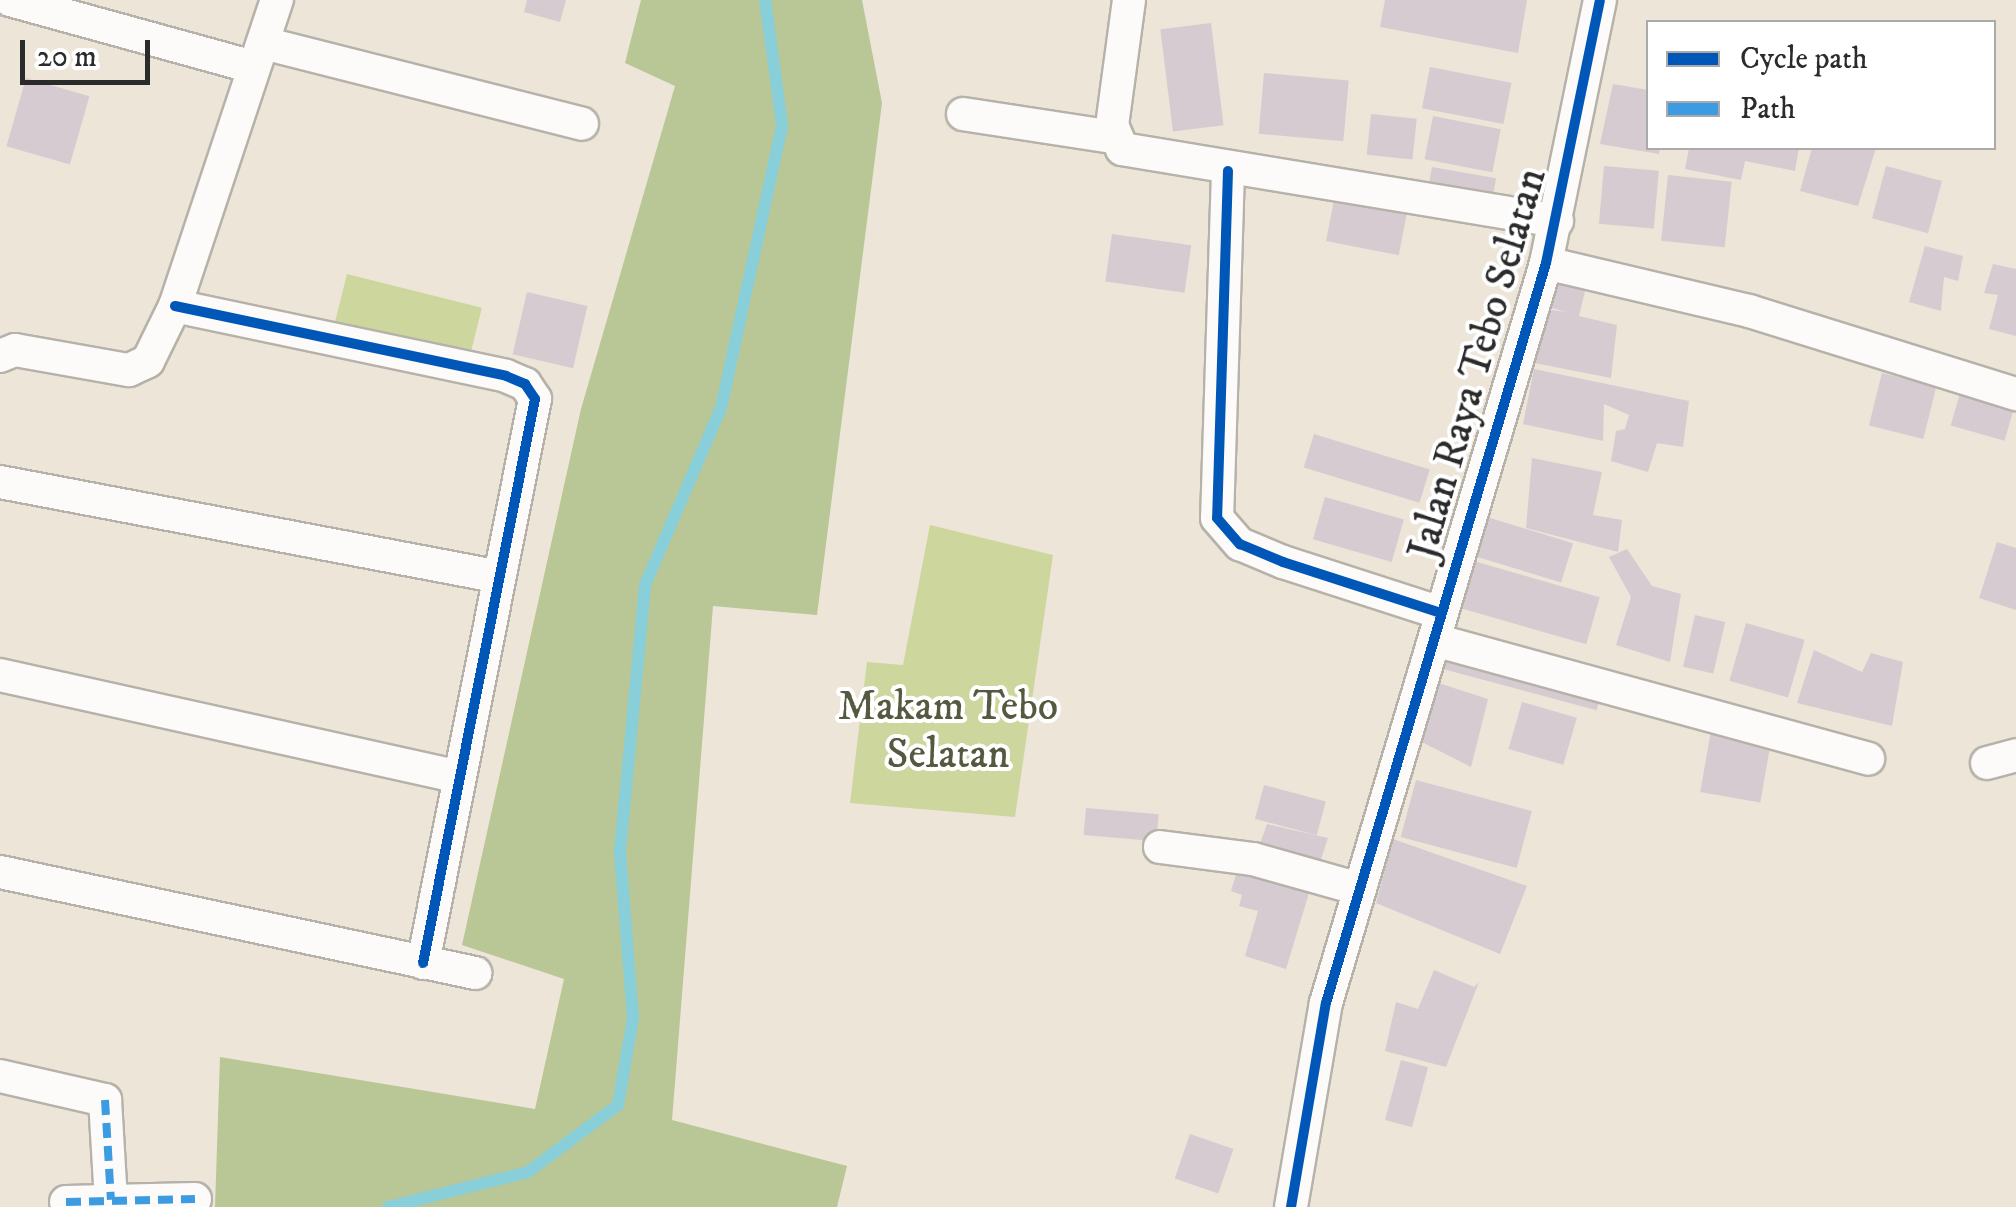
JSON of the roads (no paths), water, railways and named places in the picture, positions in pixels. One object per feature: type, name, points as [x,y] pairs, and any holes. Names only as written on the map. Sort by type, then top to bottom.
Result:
[{"type":"street","points":[[11,0],[582,124]]},
{"type":"street","points":[[0,356],[15,350],[139,369],[175,306],[276,0]]},
{"type":"street","points":[[1129,0],[1114,138],[1122,149],[1228,171],[1557,221]]},
{"type":"street","name":"Jalan Raya Tebo Selatan","points":[[1291,1207],[1326,1003],[1546,263],[1600,0]]},
{"type":"street","points":[[963,114],[1114,138]]},
{"type":"street","points":[[1228,171],[1217,518],[1240,544],[1440,627],[1868,759]]},
{"type":"street","name":"Jalan Raya Tebo Selatan","points":[[1546,263],[1749,311],[2016,394]]},
{"type":"street","points":[[175,306],[506,376],[531,389],[536,408],[495,576],[423,963]]},
{"type":"street","points":[[0,482],[495,576]]},
{"type":"street","points":[[0,675],[456,776]]},
{"type":"street","points":[[1160,847],[1253,859],[1360,889]]},
{"type":"street","points":[[0,872],[475,972]]},
{"type":"street","points":[[0,1076],[105,1100],[111,1200]]},
{"type":"street","points":[[66,1202],[195,1199]]},
{"type":"waterway","points":[[388,1207],[528,1172],[618,1105],[633,1018],[620,851],[645,585],[721,408],[782,125],[765,0]]},
{"type":"park label","name":"Makam Tebo Selatan","points":[[948,731]]}]
